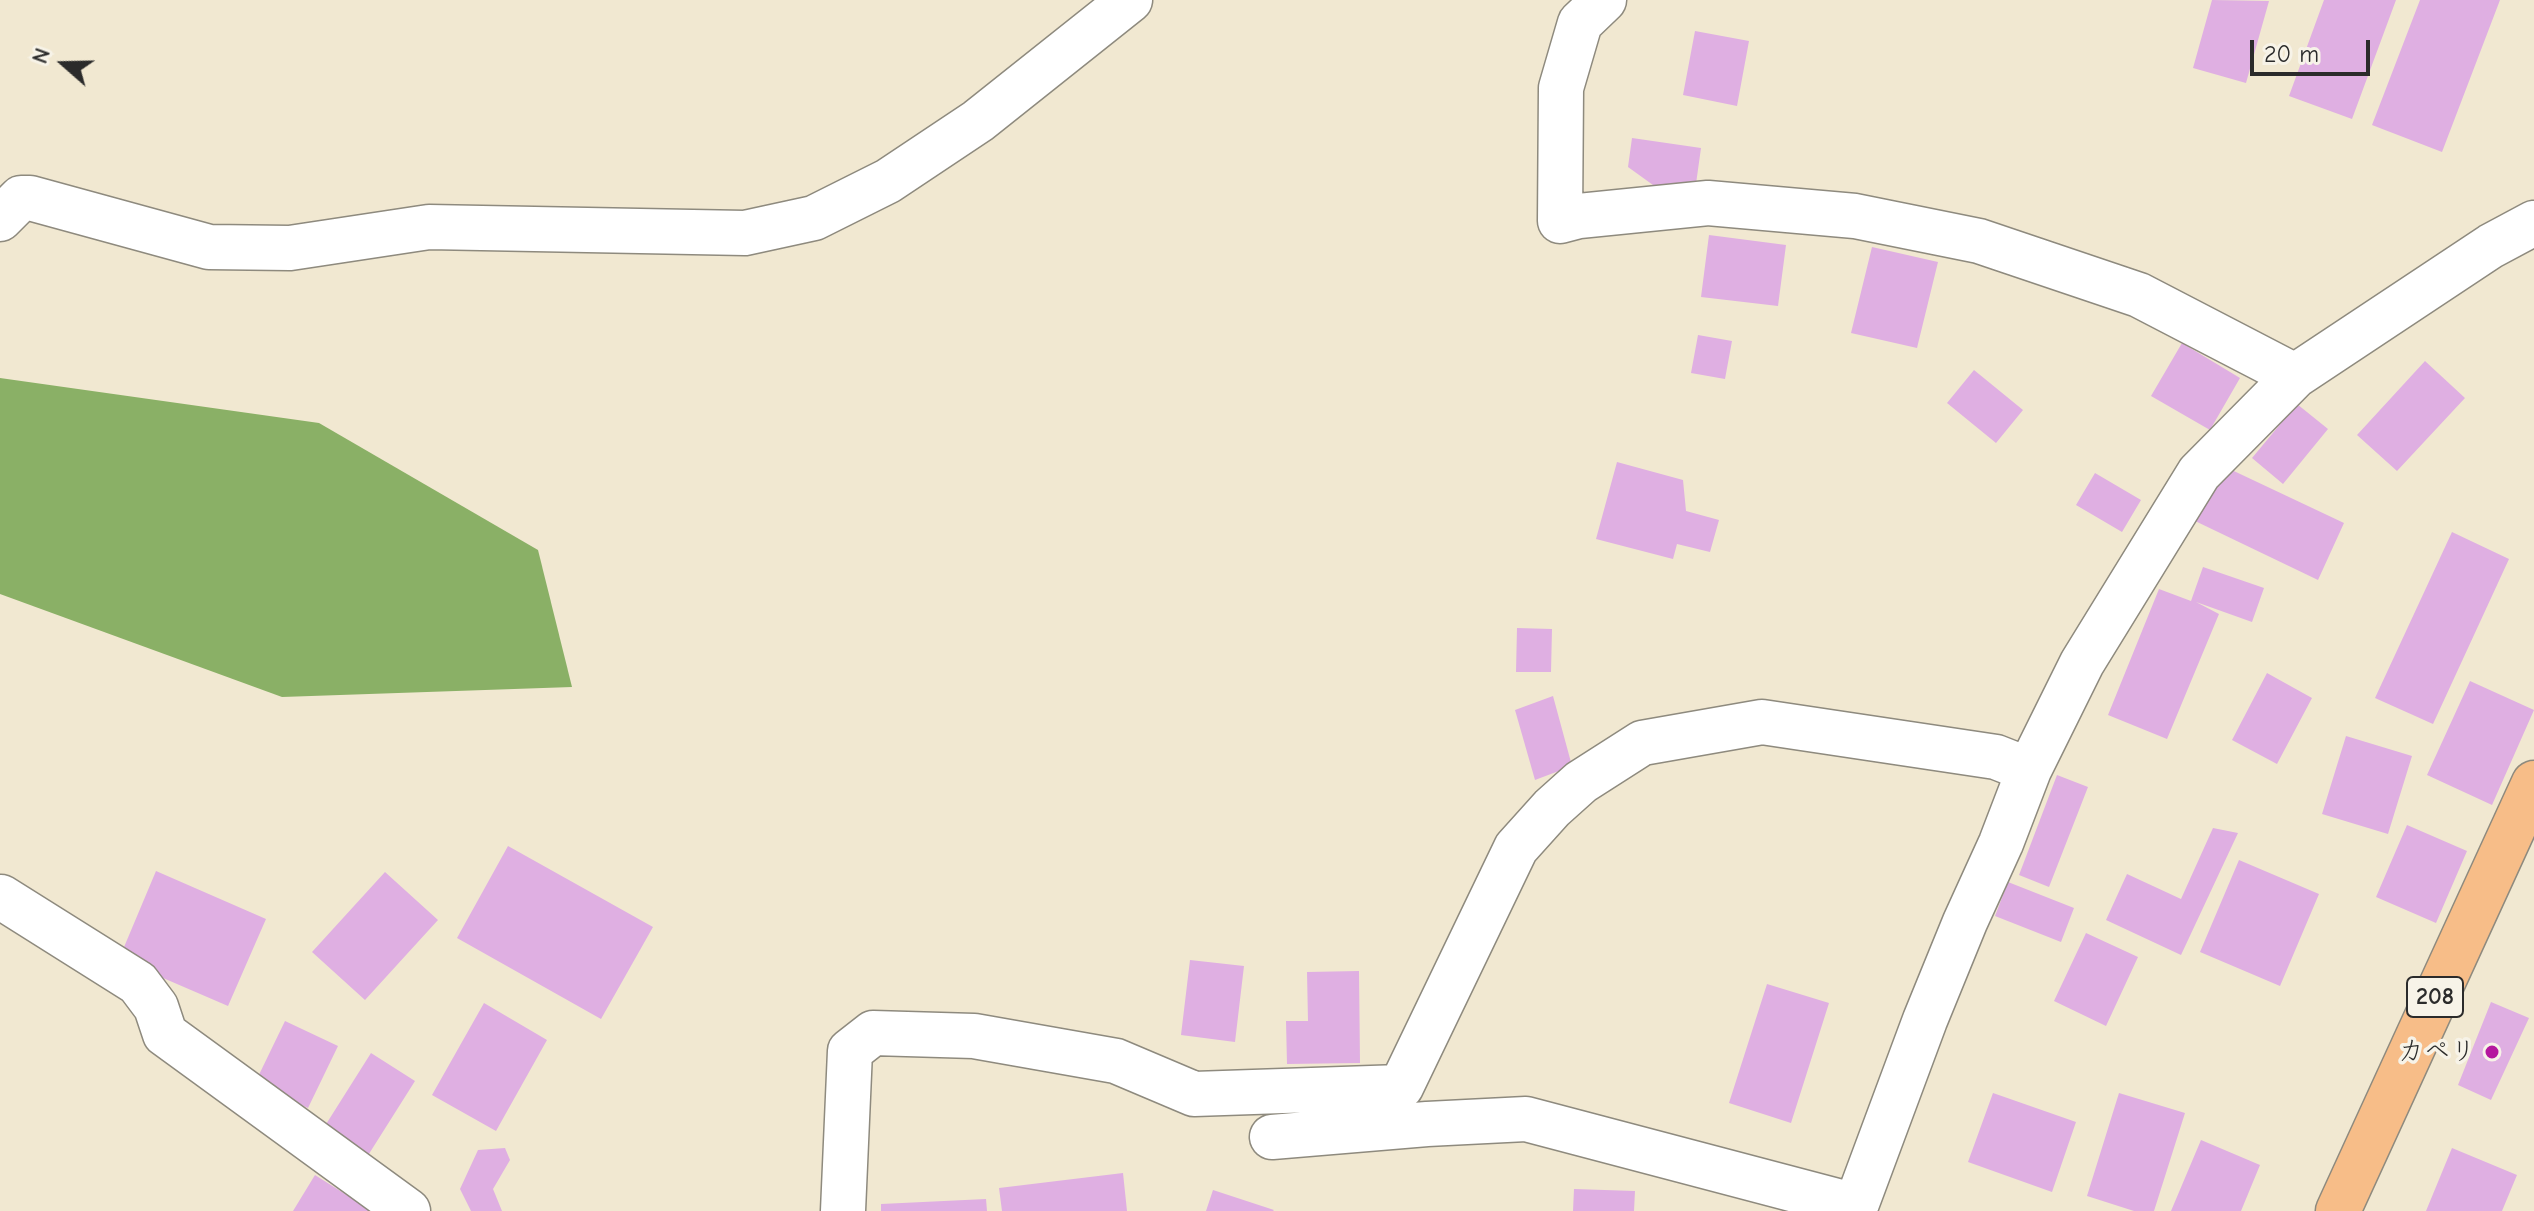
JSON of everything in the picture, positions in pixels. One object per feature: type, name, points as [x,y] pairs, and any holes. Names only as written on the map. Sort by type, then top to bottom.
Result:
[{"type":"highway","name":"208","points":[[2338,1211],[2534,783]]},
{"type":"street","points":[[0,219],[21,198],[30,198],[209,247],[290,248],[429,227],[745,233],[814,218],[888,181],[978,121],[1130,0]]},
{"type":"street","points":[[1604,0],[1580,23],[1561,88],[1560,221],[1579,216],[1708,203],[1855,216],[1979,241],[2139,295],[2295,376]]},
{"type":"street","points":[[1272,1137],[1526,1119],[1855,1208],[1925,1020],[2029,770],[2082,663],[2199,473],[2295,376],[2491,246],[2534,223]]},
{"type":"street","points":[[1401,1087],[1516,848],[1552,808],[1581,782],[1642,743],[1762,722],[1996,757],[2029,770]]},
{"type":"street","points":[[1,897],[138,983],[156,1007],[165,1034],[408,1211]]},
{"type":"street","points":[[843,1211],[850,1051],[873,1033],[974,1036],[1116,1061],[1194,1094],[1401,1087],[1521,1103],[1526,1119]]},
{"type":"green space","points":[[0,378],[319,423],[538,550],[572,687],[282,697],[0,594]]},
{"type":"building","points":[[2212,0],[2269,1],[2246,83],[2193,68]]},
{"type":"building","points":[[2324,0],[2396,0],[2352,119],[2289,96]]},
{"type":"building","points":[[2420,0],[2500,0],[2442,152],[2372,125]]},
{"type":"building","points":[[1695,31],[1749,41],[1737,106],[1683,95]]},
{"type":"building","points":[[1632,138],[1701,148],[1695,191],[1653,185],[1628,167]]},
{"type":"building","points":[[1709,235],[1786,245],[1778,306],[1701,297]]},
{"type":"building","points":[[1872,247],[1938,262],[1917,348],[1851,333]]},
{"type":"building","points":[[1698,335],[1732,341],[1725,379],[1691,373]]},
{"type":"building","points":[[2182,343],[2240,378],[2210,430],[2151,396]]},
{"type":"building","points":[[2425,361],[2465,398],[2397,471],[2357,435]]},
{"type":"building","points":[[1974,370],[2023,410],[1996,443],[1947,403]]},
{"type":"building","points":[[2297,404],[2328,429],[2283,484],[2252,458]]},
{"type":"building","points":[[1617,462],[1683,480],[1686,511],[1719,520],[1710,552],[1677,544],[1673,559],[1596,539]]},
{"type":"building","points":[[2219,464],[2344,523],[2318,580],[2193,520]]},
{"type":"building","points":[[2095,473],[2141,500],[2122,532],[2076,505]]},
{"type":"building","points":[[2452,532],[2509,559],[2433,724],[2375,698]]},
{"type":"building","points":[[2203,567],[2264,588],[2252,622],[2196,602],[2219,614],[2167,739],[2108,715],[2159,589],[2191,601]]},
{"type":"building","points":[[1517,628],[1552,629],[1551,672],[1516,672]]},
{"type":"building","points":[[2267,673],[2312,698],[2277,764],[2232,740]]},
{"type":"building","points":[[2470,681],[2534,710],[2492,805],[2427,775]]},
{"type":"building","points":[[1553,696],[1572,766],[1535,780],[1515,710]]},
{"type":"building","points":[[2346,736],[2412,756],[2388,834],[2322,814]]},
{"type":"building","points":[[2057,775],[2088,787],[2049,887],[2019,875]]},
{"type":"building","points":[[2407,825],[2467,851],[2436,923],[2376,897]]},
{"type":"building","points":[[2213,828],[2238,833],[2181,955],[2106,920],[2127,874],[2181,899]]},
{"type":"building","points":[[508,846],[653,927],[601,1019],[457,938]]},
{"type":"building","points":[[2239,860],[2319,894],[2280,986],[2200,952]]},
{"type":"building","points":[[156,871],[266,919],[228,1006],[119,959]]},
{"type":"building","points":[[385,872],[438,920],[365,1000],[312,952]]},
{"type":"building","points":[[2008,882],[2074,908],[2061,942],[1995,916]]},
{"type":"building","points":[[2086,933],[2138,957],[2106,1026],[2054,1001]]},
{"type":"building","points":[[1190,960],[1244,966],[1235,1042],[1181,1035]]},
{"type":"building","points":[[1359,971],[1360,1063],[1287,1064],[1286,1021],[1308,1021],[1307,972]]},
{"type":"building","points":[[1767,984],[1829,1003],[1791,1123],[1729,1103]]},
{"type":"building","name":"カペリ","points":[[2491,1002],[2529,1018],[2491,1100],[2458,1085]]},
{"type":"building","points":[[484,1003],[547,1040],[496,1131],[432,1095]]},
{"type":"building","points":[[285,1021],[338,1046],[308,1108],[255,1083]]},
{"type":"building","points":[[371,1053],[415,1081],[367,1157],[323,1129]]},
{"type":"building","points":[[1993,1093],[2076,1122],[2052,1192],[1968,1162]]},
{"type":"building","points":[[2119,1093],[2185,1113],[2154,1211],[2134,1211],[2087,1196]]},
{"type":"building","points":[[2201,1140],[2260,1165],[2241,1211],[2171,1211]]},
{"type":"building","points":[[505,1148],[510,1160],[493,1189],[502,1211],[471,1211],[460,1189],[478,1150]]},
{"type":"building","points":[[2452,1148],[2517,1175],[2502,1211],[2426,1211]]},
{"type":"building","points":[[1123,1173],[1127,1211],[1002,1211],[999,1188]]},
{"type":"building","points":[[315,1175],[372,1211],[293,1211]]},
{"type":"building","points":[[1574,1189],[1635,1191],[1634,1211],[1573,1211]]},
{"type":"building","points":[[1213,1190],[1274,1210],[1206,1211]]},
{"type":"building","points":[[986,1199],[987,1211],[881,1211],[881,1204]]},
{"type":"place","name":"カペリ","points":[[2492,1052]]}]
